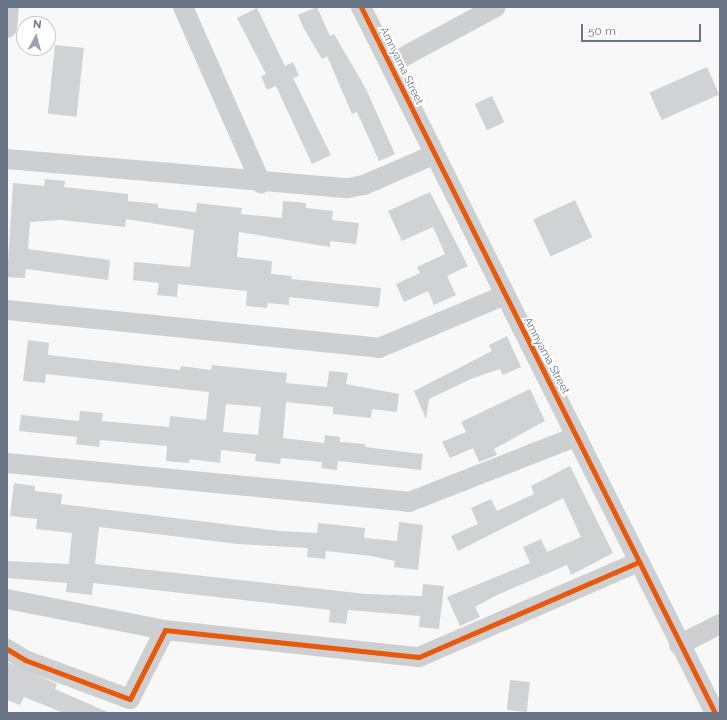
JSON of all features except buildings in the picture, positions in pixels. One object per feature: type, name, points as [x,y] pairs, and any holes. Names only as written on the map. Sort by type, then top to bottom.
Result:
[{"type":"street","points":[[7,28],[9,7]]},
{"type":"street","points":[[183,7],[261,183]]},
{"type":"street","name":"Amnyama Street","points":[[361,7],[503,296],[577,436],[640,562],[679,645],[715,713]]},
{"type":"street","points":[[390,64],[496,7]]},
{"type":"street","points":[[7,159],[261,183],[357,188],[433,155]]},
{"type":"street","points":[[7,310],[379,348],[392,346],[503,296]]},
{"type":"street","points":[[7,463],[408,502],[577,436]]},
{"type":"street","points":[[7,599],[165,630],[419,657],[640,562]]},
{"type":"street","points":[[679,645],[720,624]]},
{"type":"street","points":[[7,649],[25,660],[126,706],[165,630]]},
{"type":"cycle path","points":[[361,7],[715,713]]},
{"type":"cycle path","points":[[7,649],[25,660],[130,699],[165,630],[419,657],[639,562]]}]
